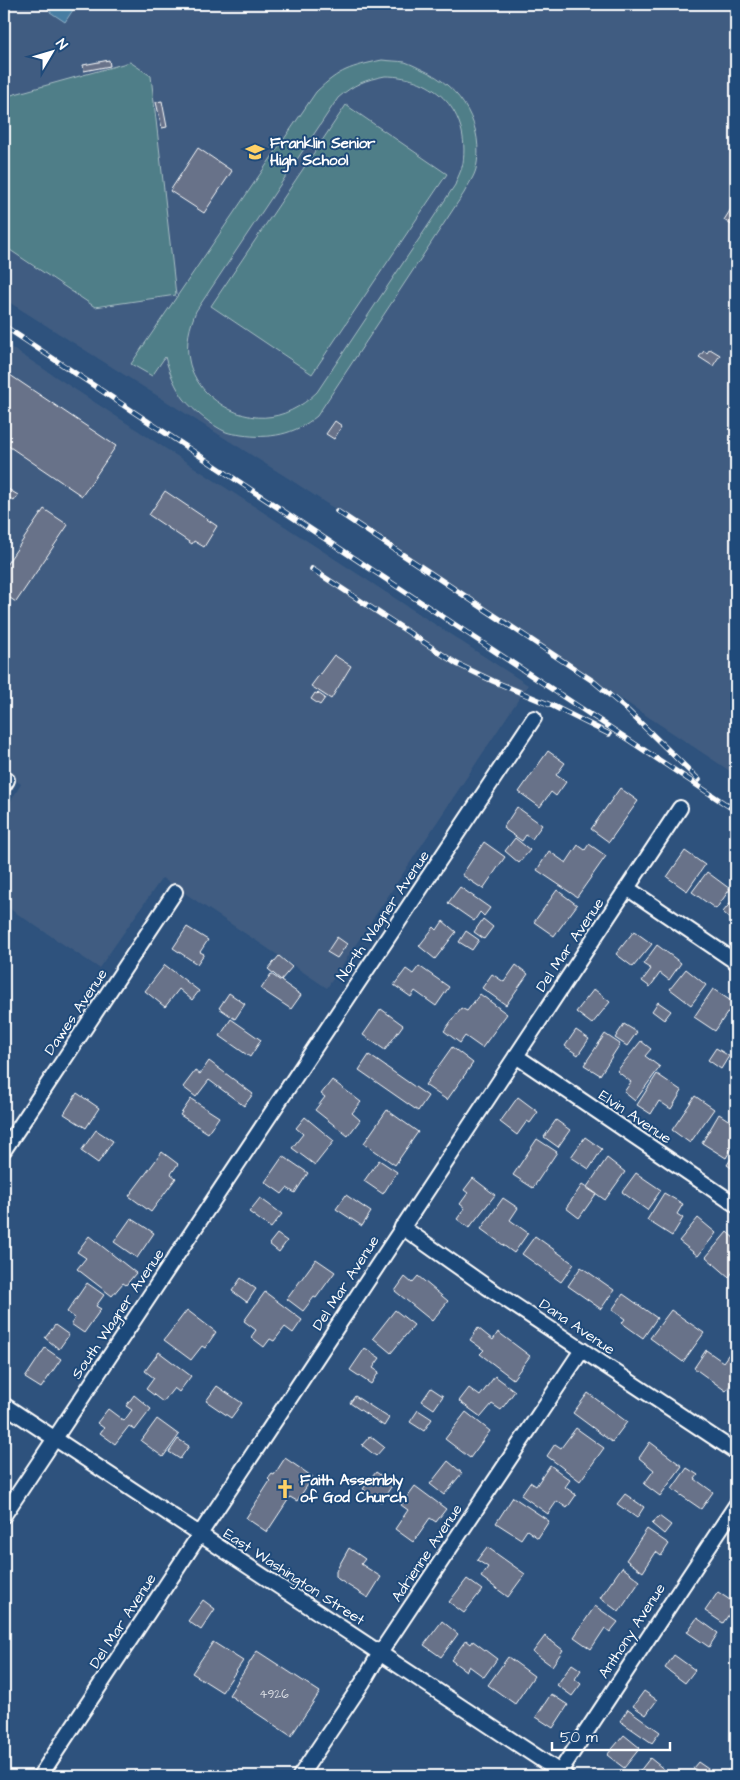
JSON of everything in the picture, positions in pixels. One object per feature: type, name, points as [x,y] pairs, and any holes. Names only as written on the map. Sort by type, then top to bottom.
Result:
[{"type":"street","name":"North Wagner Avenue","points":[[260,1132],[534,718]]},
{"type":"street","name":"Del Mar Avenue","points":[[40,1776],[680,808]]},
{"type":"street","points":[[627,888],[736,962]]},
{"type":"street","name":"Dawes Avenue","points":[[4,1150],[175,892]]},
{"type":"street","name":"Elvin Avenue","points":[[516,1056],[736,1205]]},
{"type":"street","name":"South Wagner Avenue","points":[[4,1515],[260,1132]]},
{"type":"street","name":"Dana Avenue","points":[[402,1227],[487,1287],[736,1452]]},
{"type":"street","name":"Adrienne Avenue","points":[[300,1776],[582,1350]]},
{"type":"street","name":"East Washington Street","points":[[4,1405],[561,1775]]},
{"type":"street","name":"Anthony Avenue","points":[[561,1775],[736,1505]]},
{"type":"shaded area","points":[[4,4],[736,4],[736,775],[291,480],[4,299]]},
{"type":"shaded area","points":[[51,4],[77,4],[65,22],[50,12]]},
{"type":"shaded area","points":[[4,343],[528,685],[327,988],[162,878],[99,968],[4,905],[4,812],[21,784],[4,773]]},
{"type":"green space","points":[[382,60],[405,62],[437,77],[459,98],[468,110],[477,138],[478,153],[475,172],[464,193],[317,416],[299,428],[272,436],[252,436],[226,432],[203,417],[184,399],[173,379],[165,357],[152,376],[131,364],[316,92],[332,78],[346,70]],"holes":[[[385,76],[420,82],[434,90],[446,100],[455,113],[461,128],[464,145],[463,163],[455,185],[317,392],[304,403],[278,415],[251,416],[237,413],[223,406],[203,388],[190,365],[188,341],[196,311],[338,98],[349,89],[371,79]]]},
{"type":"green space","points":[[130,62],[151,76],[176,295],[95,307],[4,246],[4,97]]},
{"type":"green space","points":[[346,105],[447,174],[312,374],[211,306]]},
{"type":"building","points":[[109,60],[110,66],[84,71],[83,65]]},
{"type":"building","points":[[162,101],[167,127],[162,128],[156,102]]},
{"type":"building","points":[[198,148],[232,171],[204,213],[170,191]]},
{"type":"building","points":[[736,201],[736,228],[724,220]]},
{"type":"building","points":[[710,349],[720,355],[713,366],[699,357],[704,351],[707,353]]},
{"type":"building","points":[[4,371],[116,446],[82,496],[4,443]]},
{"type":"building","points":[[335,421],[342,426],[334,439],[326,434]]},
{"type":"building","points":[[8,489],[18,495],[14,501],[4,494]]},
{"type":"building","points":[[165,491],[217,526],[204,547],[194,541],[192,544],[149,515]]},
{"type":"building","points":[[44,509],[68,525],[16,602],[4,594],[4,568]]},
{"type":"building","points":[[334,655],[351,666],[331,699],[311,686]]},
{"type":"building","points":[[315,693],[325,698],[320,705],[311,699]]},
{"type":"building","points":[[548,751],[565,763],[556,775],[566,782],[556,796],[551,792],[540,807],[519,792]]},
{"type":"building","points":[[620,788],[638,801],[609,842],[591,829]]},
{"type":"building","points":[[517,807],[542,825],[532,839],[526,835],[522,841],[503,828]]},
{"type":"building","points":[[515,838],[530,850],[519,863],[505,851]]},
{"type":"building","points":[[484,842],[505,857],[483,889],[462,875]]},
{"type":"building","points":[[589,844],[606,856],[577,897],[537,870],[549,851],[566,863],[578,845],[585,850]]},
{"type":"building","points":[[685,851],[705,865],[687,891],[667,877]]},
{"type":"building","points":[[707,872],[730,889],[716,909],[692,892]]},
{"type":"building","points":[[460,887],[490,908],[484,916],[480,912],[474,921],[448,903]]},
{"type":"building","points":[[557,890],[577,905],[554,936],[534,922]]},
{"type":"building","points":[[736,896],[736,921],[735,923],[723,912]]},
{"type":"building","points":[[483,919],[493,927],[484,939],[474,932]]},
{"type":"building","points":[[443,921],[456,932],[435,959],[419,946],[434,927],[437,930]]},
{"type":"building","points":[[187,927],[208,940],[200,952],[204,954],[197,964],[173,948]]},
{"type":"building","points":[[466,931],[479,940],[472,950],[459,942]]},
{"type":"building","points":[[634,931],[652,944],[633,967],[616,954]]},
{"type":"building","points":[[337,937],[347,944],[337,958],[327,952]]},
{"type":"building","points":[[657,945],[681,963],[669,980],[660,973],[650,987],[642,981],[651,969],[643,964]]},
{"type":"building","points":[[279,956],[292,967],[281,980],[268,969]]},
{"type":"building","points":[[165,965],[199,991],[192,1000],[179,989],[165,1007],[145,991]]},
{"type":"building","points":[[516,965],[528,974],[506,1005],[482,988],[492,974],[504,982]]},
{"type":"building","points":[[419,966],[449,987],[436,1006],[415,991],[411,997],[394,985],[406,969],[413,974]]},
{"type":"building","points":[[686,969],[706,985],[691,1005],[670,989]]},
{"type":"building","points":[[271,974],[301,995],[291,1009],[261,989]]},
{"type":"building","points":[[594,989],[610,1002],[592,1024],[576,1012]]},
{"type":"building","points":[[713,989],[734,1003],[715,1031],[694,1017]]},
{"type":"building","points":[[229,993],[245,1004],[235,1019],[219,1008]]},
{"type":"building","points":[[480,994],[507,1014],[482,1048],[465,1036],[460,1043],[444,1031],[461,1008],[467,1011]]},
{"type":"building","points":[[658,1002],[671,1011],[664,1020],[652,1011]]},
{"type":"building","points":[[381,1009],[403,1025],[385,1050],[363,1035]]},
{"type":"building","points":[[231,1019],[261,1040],[250,1057],[220,1036]]},
{"type":"building","points":[[624,1024],[637,1032],[627,1046],[615,1038]]},
{"type":"building","points":[[736,1028],[736,1046],[728,1041]]},
{"type":"building","points":[[576,1030],[589,1039],[578,1055],[565,1046]]},
{"type":"building","points":[[605,1034],[620,1044],[600,1075],[584,1065]]},
{"type":"building","points":[[641,1041],[651,1049],[645,1056],[660,1067],[635,1101],[624,1092],[631,1082],[617,1071]]},
{"type":"building","points":[[452,1047],[473,1063],[447,1100],[425,1085]]},
{"type":"building","points":[[716,1048],[729,1056],[721,1069],[708,1060]]},
{"type":"building","points":[[369,1055],[428,1096],[418,1111],[359,1070]]},
{"type":"building","points":[[209,1061],[253,1094],[244,1106],[209,1080],[196,1097],[183,1087],[195,1071],[200,1074]]},
{"type":"building","points":[[657,1074],[682,1091],[671,1109],[659,1101],[651,1114],[637,1105]]},
{"type":"building","points":[[332,1080],[361,1102],[352,1113],[360,1120],[348,1136],[315,1110],[325,1097],[321,1094]]},
{"type":"building","points":[[77,1093],[99,1108],[86,1128],[64,1114]]},
{"type":"building","points":[[695,1096],[714,1109],[690,1143],[672,1130]]},
{"type":"building","points":[[518,1097],[538,1112],[530,1123],[527,1121],[517,1135],[500,1122]]},
{"type":"building","points":[[191,1099],[219,1117],[208,1133],[180,1115]]},
{"type":"building","points":[[387,1110],[418,1132],[395,1165],[364,1143]]},
{"type":"building","points":[[719,1114],[736,1125],[736,1141],[726,1158],[702,1143]]},
{"type":"building","points":[[305,1117],[334,1141],[315,1165],[292,1148],[303,1134],[296,1128]]},
{"type":"building","points":[[556,1120],[570,1130],[558,1147],[544,1137]]},
{"type":"building","points":[[96,1130],[113,1141],[98,1163],[81,1151]]},
{"type":"building","points":[[585,1137],[602,1149],[589,1169],[571,1157]]},
{"type":"building","points":[[537,1139],[557,1152],[533,1188],[513,1175]]},
{"type":"building","points":[[736,1151],[736,1171],[727,1165]]},
{"type":"building","points":[[162,1152],[178,1164],[171,1174],[176,1178],[151,1212],[129,1196]]},
{"type":"building","points":[[283,1156],[308,1173],[295,1193],[287,1188],[282,1194],[265,1182]]},
{"type":"building","points":[[607,1158],[625,1172],[605,1200],[587,1187]]},
{"type":"building","points":[[379,1160],[397,1172],[383,1194],[364,1181]]},
{"type":"building","points":[[636,1173],[661,1190],[647,1210],[622,1192]]},
{"type":"building","points":[[473,1178],[495,1195],[469,1228],[457,1219],[465,1208],[460,1204],[468,1193],[464,1190]]},
{"type":"building","points":[[582,1185],[596,1194],[579,1218],[566,1208]]},
{"type":"building","points":[[664,1193],[683,1204],[677,1214],[683,1218],[672,1236],[647,1220]]},
{"type":"building","points":[[346,1195],[371,1212],[362,1226],[336,1209]]},
{"type":"building","points":[[260,1198],[282,1214],[271,1228],[249,1212]]},
{"type":"building","points":[[503,1198],[518,1208],[510,1220],[528,1233],[514,1253],[481,1229]]},
{"type":"building","points":[[131,1218],[154,1233],[137,1258],[114,1242]]},
{"type":"building","points":[[698,1218],[716,1233],[698,1256],[679,1241]]},
{"type":"building","points":[[727,1232],[736,1240],[736,1268],[729,1277],[706,1257]]},
{"type":"building","points":[[277,1234],[287,1241],[279,1252],[269,1244]]},
{"type":"building","points":[[89,1236],[136,1273],[126,1285],[123,1283],[112,1296],[77,1269],[86,1258],[77,1252]]},
{"type":"building","points":[[535,1236],[574,1264],[561,1282],[522,1254]]},
{"type":"building","points":[[316,1259],[335,1272],[316,1298],[314,1297],[303,1311],[287,1299]]},
{"type":"building","points":[[581,1267],[614,1290],[601,1309],[568,1286]]},
{"type":"building","points":[[418,1276],[448,1301],[432,1321],[395,1291],[405,1277],[412,1283]]},
{"type":"building","points":[[241,1278],[256,1289],[247,1302],[232,1291]]},
{"type":"building","points":[[87,1283],[104,1295],[96,1306],[101,1309],[84,1333],[71,1324],[75,1318],[67,1312]]},
{"type":"building","points":[[265,1292],[302,1320],[293,1333],[285,1327],[274,1341],[270,1339],[264,1347],[251,1337],[256,1330],[244,1321]]},
{"type":"building","points":[[623,1294],[657,1318],[643,1338],[622,1323],[625,1319],[612,1310]]},
{"type":"building","points":[[187,1310],[216,1332],[205,1348],[202,1346],[191,1360],[164,1340]]},
{"type":"building","points":[[395,1310],[414,1325],[391,1353],[373,1338]]},
{"type":"building","points":[[671,1310],[704,1333],[683,1362],[650,1338]]},
{"type":"building","points":[[55,1325],[69,1335],[59,1349],[45,1338]]},
{"type":"building","points":[[478,1328],[493,1340],[498,1332],[530,1356],[513,1379],[480,1354],[484,1350],[470,1340]]},
{"type":"building","points":[[45,1348],[61,1359],[41,1388],[25,1378]]},
{"type":"building","points":[[365,1348],[380,1358],[373,1368],[379,1372],[371,1384],[350,1370]]},
{"type":"building","points":[[706,1350],[723,1362],[731,1351],[736,1355],[736,1377],[726,1391],[694,1368]]},
{"type":"building","points":[[159,1352],[191,1376],[179,1392],[174,1388],[163,1402],[146,1389],[154,1378],[145,1371]]},
{"type":"building","points":[[495,1376],[515,1391],[501,1410],[492,1404],[481,1417],[459,1401],[469,1388],[480,1396]]},
{"type":"building","points":[[217,1386],[242,1403],[231,1418],[206,1401]]},
{"type":"building","points":[[431,1388],[443,1396],[434,1409],[422,1401]]},
{"type":"building","points":[[588,1393],[627,1422],[612,1442],[573,1413]]},
{"type":"building","points":[[134,1395],[151,1409],[135,1430],[129,1426],[115,1444],[100,1433],[104,1428],[97,1423],[108,1409],[124,1421],[132,1410],[126,1406]]},
{"type":"building","points":[[355,1396],[389,1418],[384,1426],[350,1403]]},
{"type":"building","points":[[418,1410],[432,1419],[424,1431],[410,1422]]},
{"type":"building","points":[[466,1412],[490,1431],[470,1458],[445,1439]]},
{"type":"building","points":[[157,1419],[179,1435],[163,1457],[141,1441]]},
{"type":"building","points":[[576,1428],[604,1448],[580,1481],[547,1456],[555,1444],[561,1448]]},
{"type":"building","points":[[370,1436],[384,1447],[376,1456],[362,1445]]},
{"type":"building","points":[[178,1439],[189,1446],[180,1459],[169,1452]]},
{"type":"building","points":[[650,1442],[682,1466],[660,1496],[644,1484],[654,1470],[639,1458]]},
{"type":"building","name":"Faith Assembly of God Church","points":[[285,1458],[313,1477],[297,1501],[290,1497],[267,1532],[246,1518],[270,1481],[268,1479],[272,1474],[274,1475]]},
{"type":"building","points":[[448,1461],[462,1473],[444,1495],[430,1484]]},
{"type":"building","points":[[550,1465],[570,1480],[565,1487],[576,1495],[567,1508],[557,1501],[548,1514],[521,1495],[530,1482],[536,1486]]},
{"type":"building","points":[[687,1468],[698,1475],[695,1479],[713,1492],[701,1509],[672,1489]]},
{"type":"building","points":[[376,1472],[393,1484],[381,1502],[363,1489]]},
{"type":"building","points":[[415,1486],[446,1509],[436,1522],[430,1518],[413,1542],[395,1529],[408,1510],[401,1505]]},
{"type":"building","points":[[625,1494],[644,1507],[637,1518],[617,1504]]},
{"type":"building","points":[[513,1497],[549,1521],[538,1538],[527,1530],[521,1539],[496,1523]]},
{"type":"building","points":[[659,1516],[671,1525],[664,1534],[652,1524]]},
{"type":"building","points":[[647,1529],[669,1544],[661,1556],[656,1552],[643,1572],[626,1560]]},
{"type":"building","points":[[487,1547],[525,1574],[508,1597],[481,1577],[488,1567],[477,1560]]},
{"type":"building","points":[[349,1548],[365,1559],[361,1564],[381,1577],[368,1598],[336,1576],[336,1571]]},
{"type":"building","points":[[622,1567],[640,1581],[619,1612],[600,1598]]},
{"type":"building","points":[[467,1579],[482,1590],[464,1613],[449,1602]]},
{"type":"building","points":[[718,1592],[736,1604],[723,1623],[705,1611]]},
{"type":"building","points":[[203,1600],[215,1609],[201,1630],[188,1621]]},
{"type":"building","points":[[595,1606],[618,1622],[610,1632],[605,1628],[591,1649],[574,1637]]},
{"type":"building","points":[[697,1618],[718,1633],[709,1647],[687,1632]]},
{"type":"building","points":[[442,1621],[458,1634],[441,1657],[424,1645]]},
{"type":"building","points":[[545,1636],[563,1650],[552,1666],[533,1652]]},
{"type":"building","points":[[466,1640],[471,1644],[473,1641],[497,1659],[484,1677],[469,1666],[466,1671],[451,1660]]},
{"type":"building","points":[[213,1642],[243,1661],[222,1692],[192,1673]]},
{"type":"building","points":[[257,1651],[320,1692],[291,1736],[229,1695]]},
{"type":"building","points":[[674,1655],[695,1670],[685,1683],[665,1668]]},
{"type":"building","points":[[508,1657],[534,1676],[515,1704],[488,1685]]},
{"type":"building","points":[[572,1664],[581,1670],[575,1679],[581,1684],[572,1696],[557,1685]]},
{"type":"building","points":[[644,1691],[657,1700],[646,1715],[633,1706]]},
{"type":"building","points":[[551,1694],[568,1705],[553,1728],[536,1717]]},
{"type":"building","points":[[628,1709],[660,1732],[652,1743],[620,1721]]},
{"type":"building","points":[[624,1735],[640,1748],[624,1768],[607,1755]]},
{"type":"building","points":[[650,1758],[671,1775],[671,1776],[636,1776]]},
{"type":"building","points":[[698,1762],[711,1771],[707,1776],[693,1768]]},
{"type":"building","points":[[734,1763],[736,1765],[736,1776],[723,1776]]},
{"type":"railway","points":[[4,326],[736,811]]},
{"type":"railway","points":[[337,511],[593,681],[625,708],[699,780]]},
{"type":"railway","points":[[312,569],[457,664],[553,706],[609,734]]},
{"type":"place","name":"Franklin Senior High School","points":[[255,152]]},
{"type":"place","name":"Faith Assembly of God Church","points":[[285,1489]]}]
